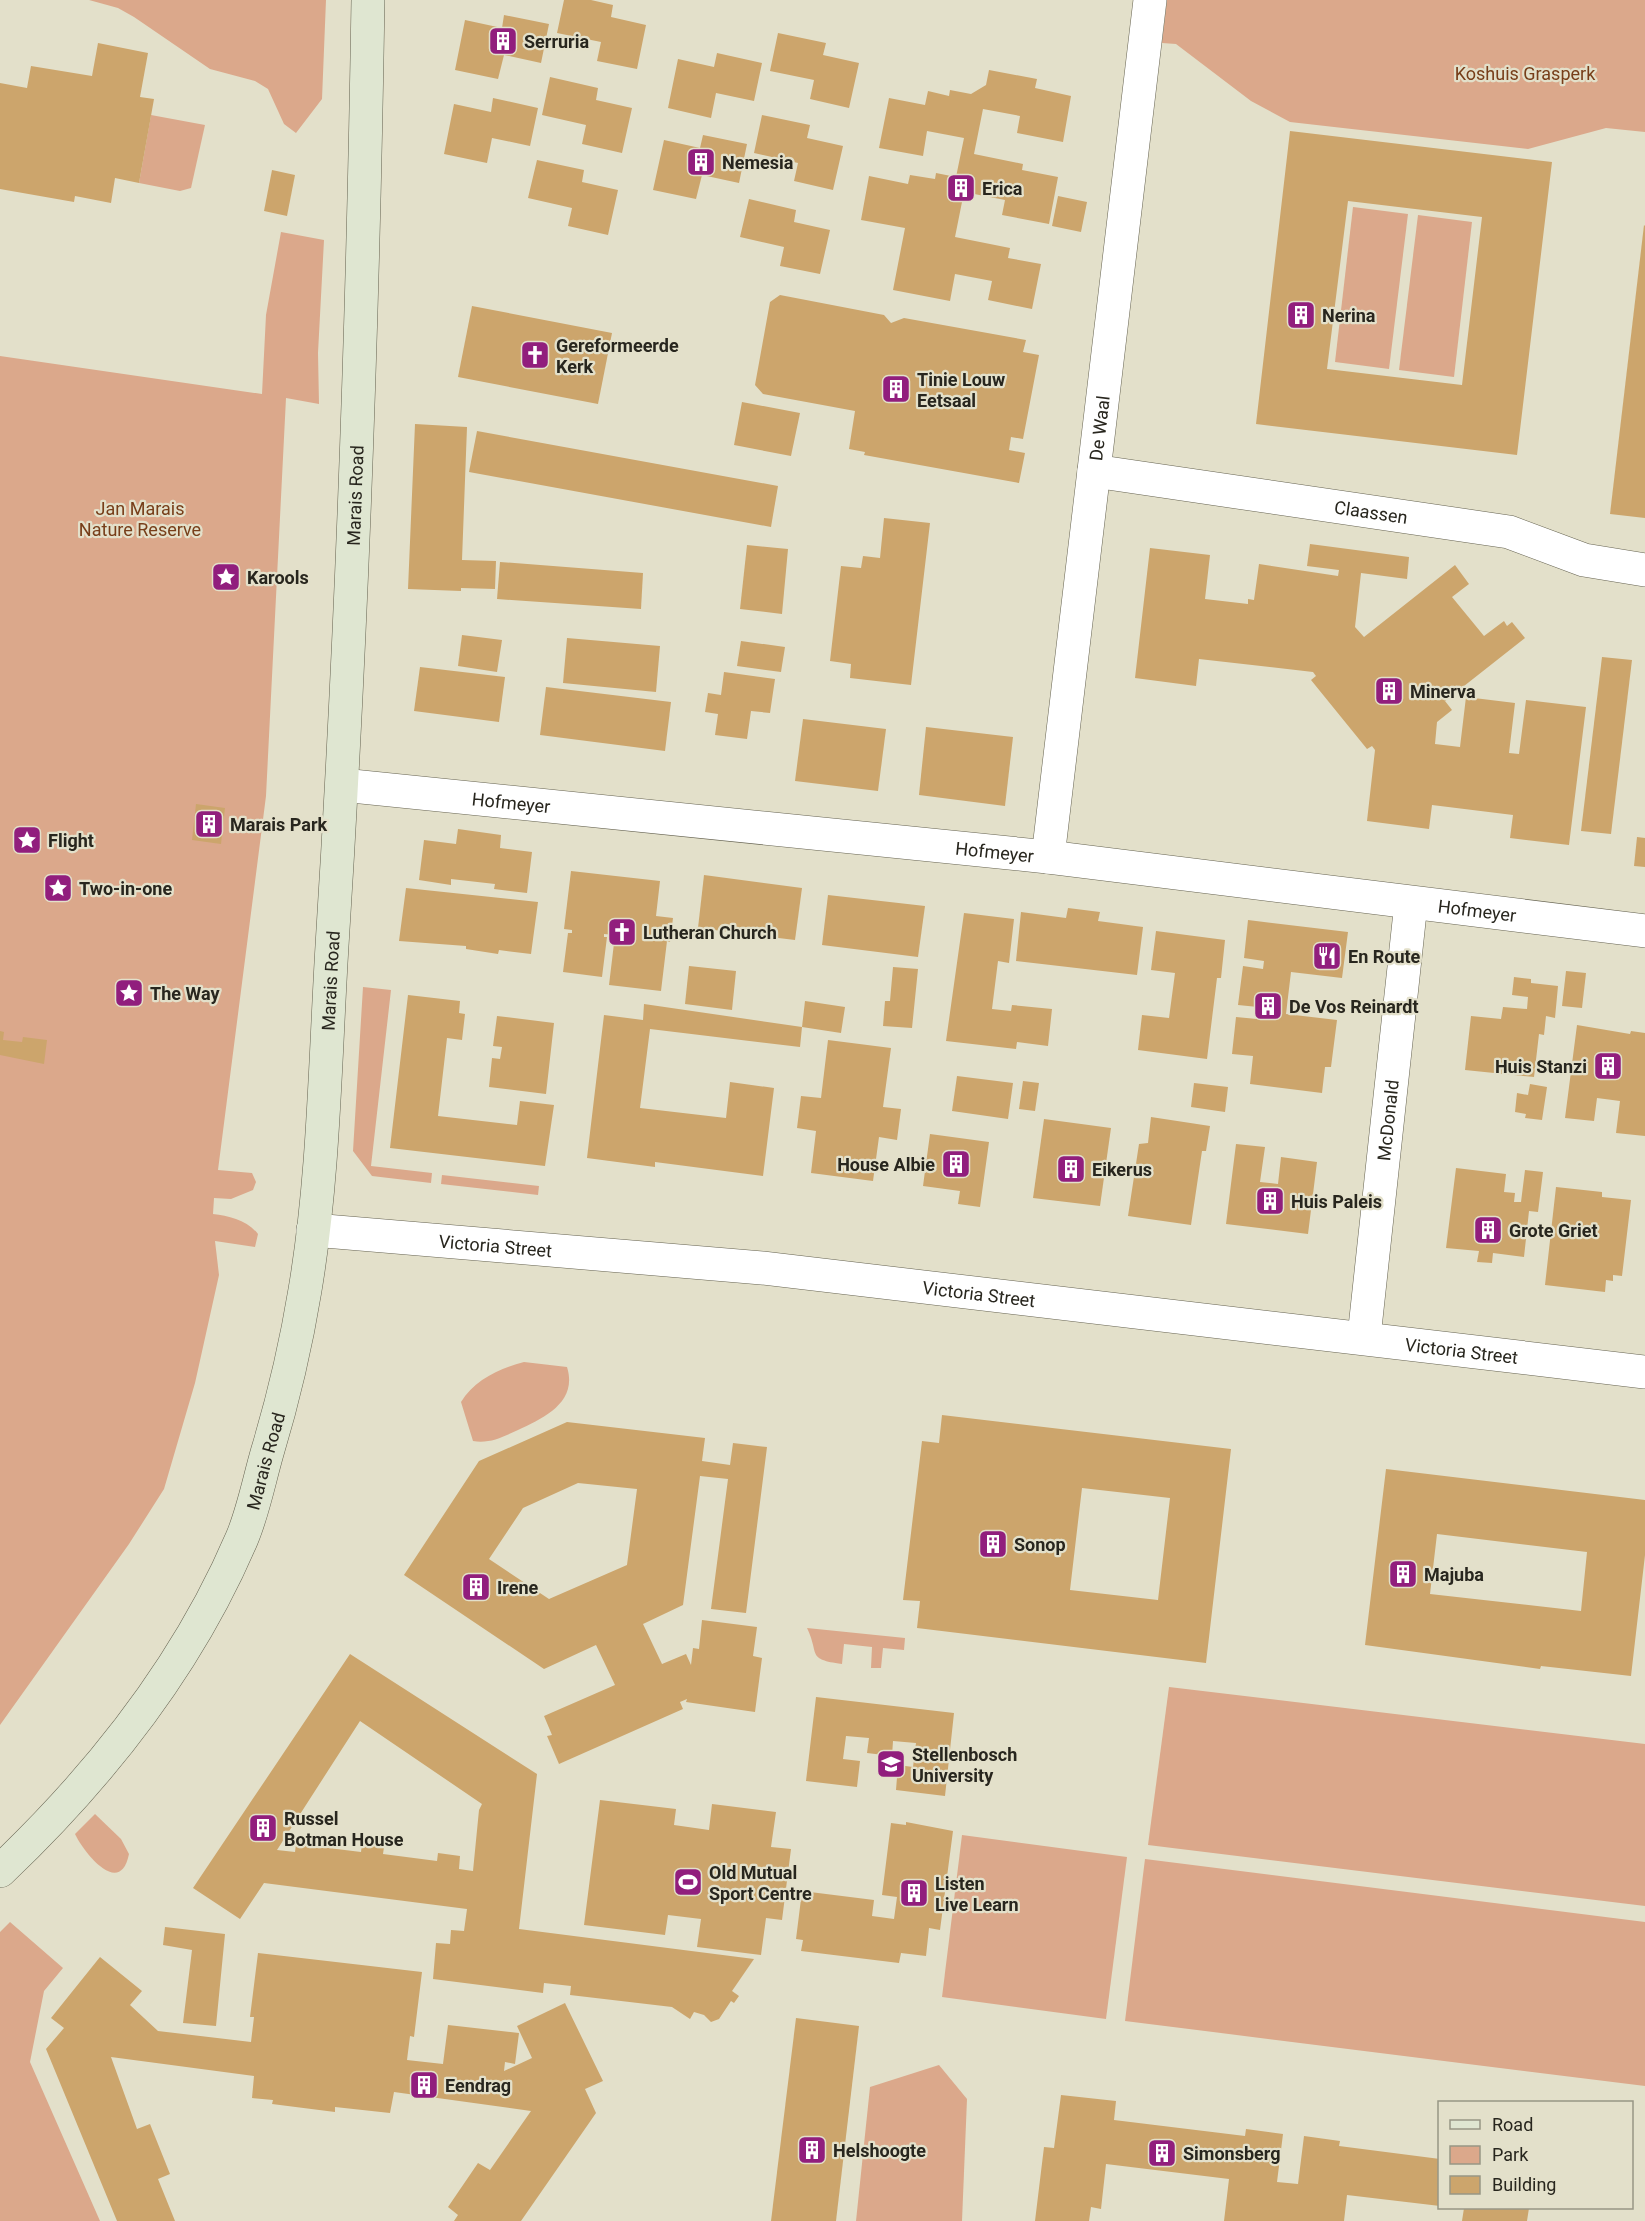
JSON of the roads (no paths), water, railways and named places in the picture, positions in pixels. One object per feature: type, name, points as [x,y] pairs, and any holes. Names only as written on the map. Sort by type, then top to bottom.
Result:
[{"type":"street","name":"Marais Road","points":[[0,1871],[41,1831],[129,1731],[195,1629],[243,1536],[280,1408],[306,1288],[313,1230],[342,785],[364,219],[368,0]]},
{"type":"street","name":"De Waal","points":[[1048,857],[1150,0]]},
{"type":"street","name":"Claassen","points":[[1094,471],[1509,532],[1584,560],[1645,570]]},
{"type":"street","name":"Hofmeyer","points":[[342,785],[1048,857],[1645,931]]},
{"type":"street","name":"McDonald","points":[[1364,1337],[1411,903]]},
{"type":"street","name":"Victoria Street","points":[[313,1230],[762,1269],[1364,1337],[1645,1372]]},
{"type":"place","name":"Serruria","points":[[503,41]]},
{"type":"place","name":"Nemesia","points":[[701,162]]},
{"type":"place","name":"Erica","points":[[961,188]]},
{"type":"place","name":"Nerina","points":[[1301,315]]},
{"type":"place","name":"Gereformeerde Kerk","points":[[535,355]]},
{"type":"place","name":"Tinie Louw Eetsaal","points":[[896,389]]},
{"type":"place","name":"Karools","points":[[226,577]]},
{"type":"place","name":"Minerva","points":[[1389,691]]},
{"type":"place","name":"Marais Park","points":[[209,824]]},
{"type":"place","name":"Flight","points":[[27,840]]},
{"type":"place","name":"Two-in-one","points":[[58,888]]},
{"type":"place","name":"Lutheran Church","points":[[622,932]]},
{"type":"place","name":"En Route","points":[[1327,956]]},
{"type":"place","name":"The Way","points":[[129,993]]},
{"type":"place","name":"De Vos Reinardt","points":[[1268,1006]]},
{"type":"place","name":"Huis Stanzi","points":[[1608,1066]]},
{"type":"place","name":"House Albie","points":[[956,1164]]},
{"type":"place","name":"Eikerus","points":[[1071,1169]]},
{"type":"place","name":"Huis Paleis","points":[[1270,1201]]},
{"type":"place","name":"Grote Griet","points":[[1488,1230]]},
{"type":"place","name":"Sonop","points":[[993,1544]]},
{"type":"place","name":"Majuba","points":[[1403,1574]]},
{"type":"place","name":"Irene","points":[[476,1587]]},
{"type":"place","name":"Stellenbosch University","points":[[891,1764]]},
{"type":"place","name":"Russel Botman House","points":[[263,1828]]},
{"type":"place","name":"Old Mutual Sport Centre","points":[[688,1882]]},
{"type":"place","name":"Listen Live Learn","points":[[914,1893]]},
{"type":"place","name":"Eendrag","points":[[424,2085]]},
{"type":"place","name":"Helshoogte","points":[[812,2150]]},
{"type":"place","name":"Simonsberg","points":[[1162,2153]]},
{"type":"park label","name":"Koshuis Grasperk","points":[[1525,73]]},
{"type":"park label","name":"Jan Marais Nature Reserve","points":[[140,518]]}]
